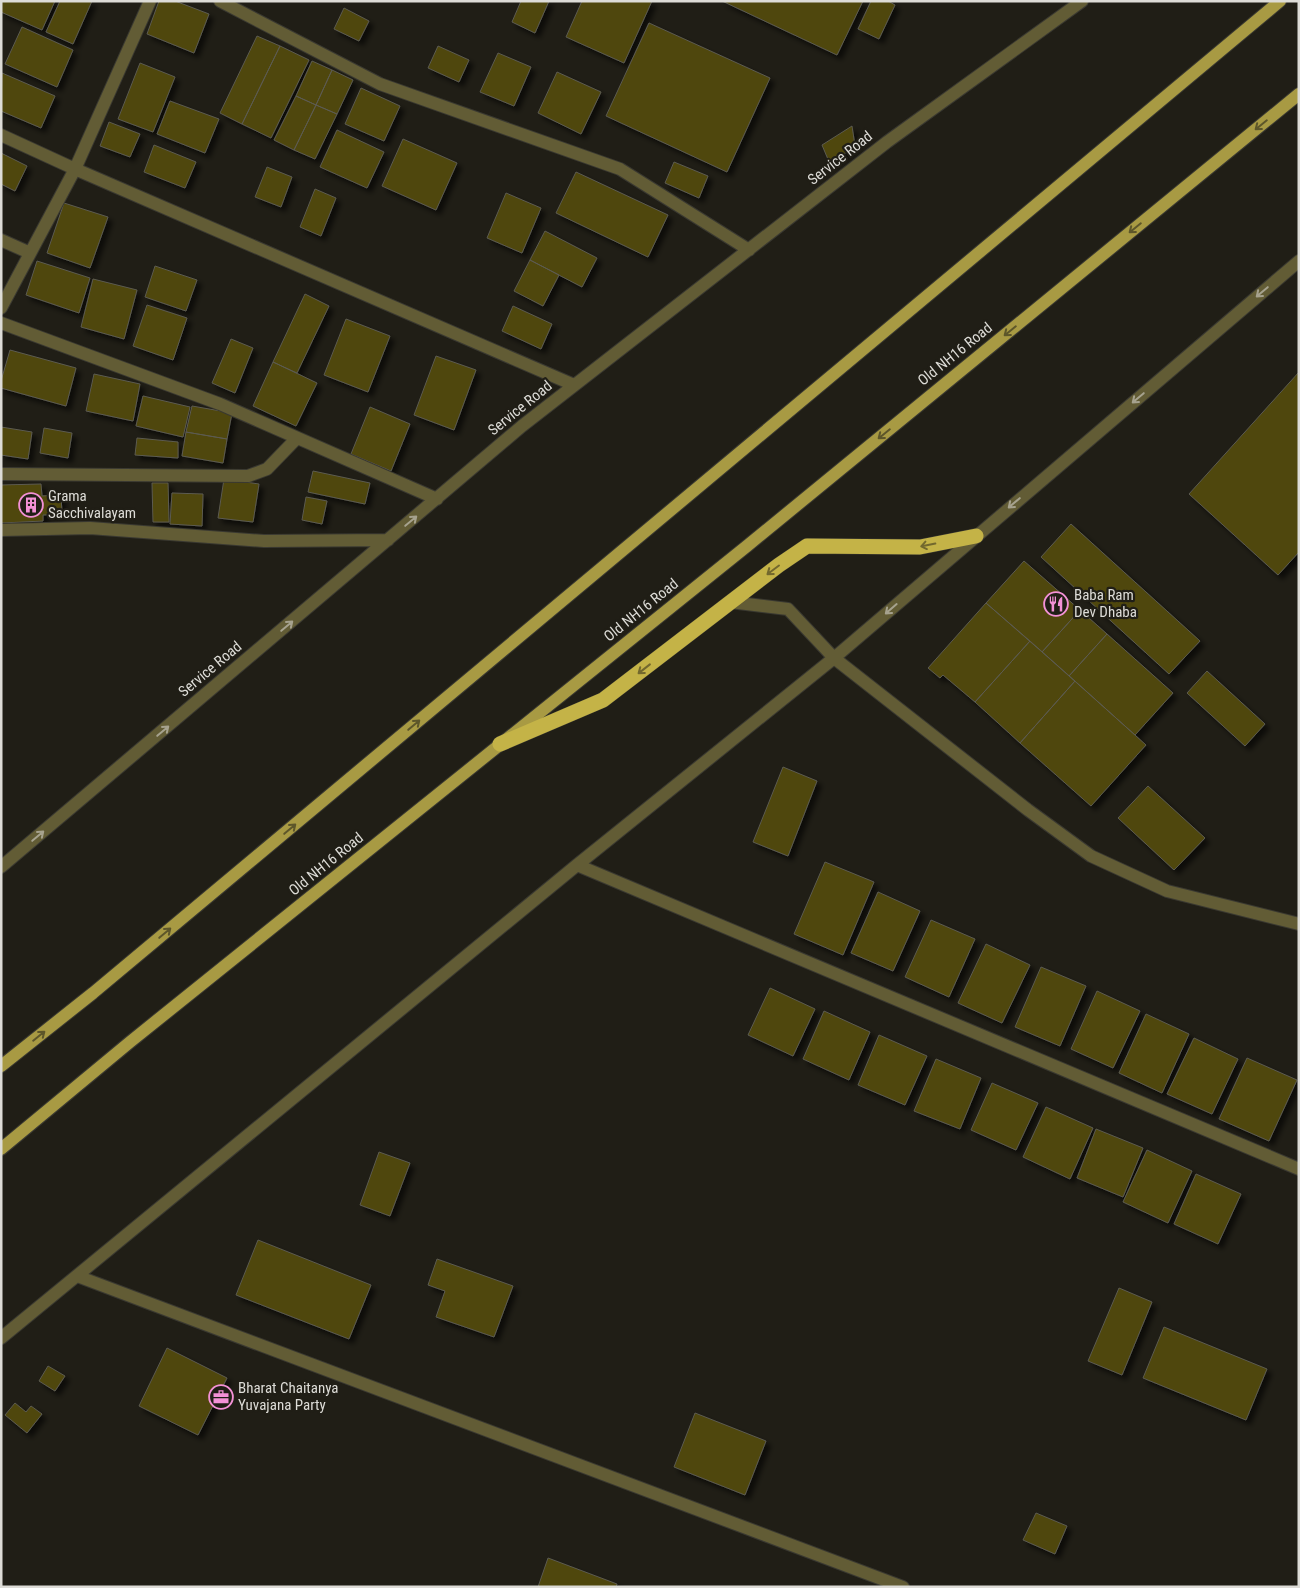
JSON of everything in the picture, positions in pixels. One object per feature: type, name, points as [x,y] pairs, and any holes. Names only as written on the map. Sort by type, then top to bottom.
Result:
[{"type":"highway","points":[[500,744],[603,700],[779,565],[807,546],[920,547],[976,536]]},
{"type":"main road","points":[[1,1066],[124,967],[1280,1]]},
{"type":"main road","name":"Old NH16 Road","points":[[1,1149],[138,1036],[747,546],[1299,94]]},
{"type":"street","points":[[1,308],[75,169],[150,1]]},
{"type":"street","points":[[220,1],[380,84],[620,169],[749,250]]},
{"type":"street","name":"Service Road","points":[[1,867],[522,426],[888,142],[1082,1]]},
{"type":"street","points":[[1,135],[574,386]]},
{"type":"street","points":[[1,240],[30,253]]},
{"type":"street","points":[[1,1338],[577,865],[834,658],[1299,261]]},
{"type":"street","points":[[1,323],[220,404],[436,499]]},
{"type":"street","points":[[1,474],[248,476],[267,469],[297,438]]},
{"type":"street","points":[[1,530],[90,528],[264,541],[388,540]]},
{"type":"street","points":[[730,602],[788,609],[834,658],[1028,810],[1091,856],[1167,891],[1299,924]]},
{"type":"street","points":[[577,865],[1299,1169]]},
{"type":"street","points":[[77,1276],[903,1587]]},
{"type":"building","points":[[1,1],[55,1],[42,30],[1,12]]},
{"type":"building","points":[[60,1],[92,1],[73,44],[46,32]]},
{"type":"building","points":[[159,1],[175,1],[209,14],[194,53],[147,34]]},
{"type":"building","points":[[521,1],[549,1],[535,33],[512,22]]},
{"type":"building","points":[[582,1],[652,1],[624,63],[566,37]]},
{"type":"building","points":[[722,1],[863,1],[837,55]]},
{"type":"building","points":[[871,1],[888,1],[895,5],[879,39],[858,29]]},
{"type":"building","points":[[344,8],[369,21],[359,41],[334,29]]},
{"type":"building","points":[[649,23],[770,78],[727,172],[606,116]]},
{"type":"building","points":[[22,27],[73,50],[57,87],[5,64]]},
{"type":"building","points":[[257,36],[280,46],[242,124],[220,113]]},
{"type":"building","points":[[280,46],[309,60],[271,138],[242,124]]},
{"type":"building","points":[[438,46],[469,60],[459,82],[428,68]]},
{"type":"building","points":[[498,53],[531,67],[514,106],[480,92]]},
{"type":"building","points":[[312,61],[332,70],[316,105],[296,96]]},
{"type":"building","points":[[140,63],[175,77],[153,132],[118,119]]},
{"type":"building","points":[[332,70],[353,80],[337,114],[316,105]]},
{"type":"building","points":[[557,72],[601,92],[581,134],[538,113]]},
{"type":"building","points":[[2,73],[55,96],[41,128],[1,111]]},
{"type":"building","points":[[361,88],[400,106],[384,141],[345,124]]},
{"type":"building","points":[[296,96],[316,105],[294,150],[274,140]]},
{"type":"building","points":[[170,101],[219,119],[205,153],[157,134]]},
{"type":"building","points":[[316,105],[337,114],[315,159],[294,150]]},
{"type":"building","points":[[109,122],[140,134],[130,157],[100,146]]},
{"type":"building","points":[[852,126],[855,146],[830,164],[822,145]]},
{"type":"building","points":[[337,130],[384,152],[367,188],[320,167]]},
{"type":"building","points":[[403,139],[457,163],[436,210],[382,186]]},
{"type":"building","points":[[154,145],[196,162],[185,188],[144,172]]},
{"type":"building","points":[[1,153],[27,166],[15,191],[1,184]]},
{"type":"building","points":[[674,162],[708,176],[699,198],[665,183]]},
{"type":"building","points":[[267,167],[292,177],[281,207],[255,197]]},
{"type":"building","points":[[576,172],[668,215],[648,257],[556,213]]},
{"type":"building","points":[[315,189],[336,198],[321,236],[300,227]]},
{"type":"building","points":[[506,193],[541,208],[522,253],[487,238]]},
{"type":"building","points":[[64,203],[108,217],[90,268],[47,253]]},
{"type":"building","points":[[545,231],[597,258],[582,287],[530,260]]},
{"type":"building","points":[[530,260],[559,275],[543,306],[514,291]]},
{"type":"building","points":[[37,261],[90,278],[79,313],[26,295]]},
{"type":"building","points":[[155,266],[197,280],[186,311],[145,297]]},
{"type":"building","points":[[93,279],[137,290],[124,339],[81,327]]},
{"type":"building","points":[[305,294],[329,306],[297,373],[273,362]]},
{"type":"building","points":[[147,305],[187,318],[173,360],[133,346]]},
{"type":"building","points":[[513,306],[552,324],[541,349],[502,331]]},
{"type":"building","points":[[346,319],[390,336],[368,392],[324,375]]},
{"type":"building","points":[[231,339],[253,348],[235,393],[212,383]]},
{"type":"building","points":[[10,350],[76,368],[66,406],[1,388],[1,381]]},
{"type":"building","points":[[436,356],[476,370],[454,430],[414,415]]},
{"type":"building","points":[[273,362],[317,383],[296,426],[253,406]]},
{"type":"building","points":[[1299,372],[1299,552],[1278,575],[1189,494]]},
{"type":"building","points":[[94,374],[140,384],[133,421],[86,411]]},
{"type":"building","points":[[143,396],[190,407],[183,437],[136,426]]},
{"type":"building","points":[[192,406],[232,413],[227,439],[186,432]]},
{"type":"building","points":[[370,407],[410,424],[391,471],[351,454]]},
{"type":"building","points":[[1,427],[32,432],[28,459],[1,455]]},
{"type":"building","points":[[44,428],[72,433],[68,458],[40,453]]},
{"type":"building","points":[[186,432],[227,439],[223,463],[182,456]]},
{"type":"building","points":[[137,438],[178,442],[178,458],[135,455]]},
{"type":"building","points":[[313,471],[370,483],[365,504],[308,492]]},
{"type":"building","points":[[224,479],[259,484],[253,522],[218,518]]},
{"type":"building","points":[[152,483],[168,483],[169,522],[153,522]]},
{"type":"building","name":"Grama Sacchivalayam","points":[[41,484],[42,496],[61,495],[62,514],[43,515],[43,521],[1,523],[1,485]]},
{"type":"building","points":[[172,493],[203,494],[202,526],[170,524]]},
{"type":"building","points":[[306,497],[327,501],[322,524],[302,520]]},
{"type":"building","points":[[1071,524],[1200,641],[1169,674],[1041,557]]},
{"type":"building","points":[[1024,561],[1080,610],[1042,652],[986,603]]},
{"type":"building","points":[[986,603],[1030,641],[975,702],[943,675],[940,678],[928,668]]},
{"type":"building","points":[[1080,610],[1107,634],[1069,676],[1042,652]]},
{"type":"building","points":[[1107,634],[1173,693],[1135,735],[1069,676]]},
{"type":"building","points":[[1030,641],[1075,681],[1020,743],[975,702]]},
{"type":"building","points":[[1207,671],[1265,724],[1245,746],[1187,693]]},
{"type":"building","points":[[1075,681],[1146,745],[1091,806],[1020,743]]},
{"type":"building","points":[[783,767],[817,781],[788,856],[753,842]]},
{"type":"building","points":[[1148,786],[1205,838],[1174,870],[1118,818]]},
{"type":"building","points":[[825,862],[874,882],[843,955],[794,934]]},
{"type":"building","points":[[878,892],[920,911],[893,971],[851,953]]},
{"type":"building","points":[[931,920],[975,939],[949,997],[905,977]]},
{"type":"building","points":[[986,944],[1030,965],[1002,1023],[958,1003]]},
{"type":"building","points":[[1041,967],[1086,986],[1060,1046],[1015,1027]]},
{"type":"building","points":[[770,988],[815,1009],[793,1056],[748,1035]]},
{"type":"building","points":[[1097,991],[1140,1011],[1113,1068],[1071,1049]]},
{"type":"building","points":[[824,1011],[870,1032],[849,1080],[803,1059]]},
{"type":"building","points":[[1146,1014],[1189,1034],[1162,1093],[1119,1073]]},
{"type":"building","points":[[879,1035],[927,1056],[905,1105],[858,1085]]},
{"type":"building","points":[[1194,1038],[1238,1059],[1212,1114],[1167,1094]]},
{"type":"building","points":[[1247,1058],[1297,1080],[1269,1141],[1219,1119]]},
{"type":"building","points":[[936,1059],[981,1078],[960,1129],[914,1111]]},
{"type":"building","points":[[992,1083],[1038,1103],[1016,1150],[971,1130]]},
{"type":"building","points":[[1046,1107],[1093,1128],[1070,1179],[1023,1157]]},
{"type":"building","points":[[1096,1129],[1143,1148],[1123,1197],[1077,1178]]},
{"type":"building","points":[[1147,1150],[1192,1171],[1168,1223],[1123,1202]]},
{"type":"building","points":[[379,1152],[410,1163],[390,1216],[360,1205]]},
{"type":"building","points":[[1196,1174],[1241,1194],[1218,1244],[1174,1224]]},
{"type":"building","points":[[258,1240],[371,1285],[349,1339],[236,1295]]},
{"type":"building","points":[[437,1259],[513,1286],[494,1337],[436,1317],[445,1291],[428,1285]]},
{"type":"building","points":[[1119,1288],[1152,1302],[1122,1375],[1088,1361]]},
{"type":"building","points":[[1164,1327],[1267,1369],[1246,1420],[1143,1378]]},
{"type":"building","points":[[167,1348],[227,1378],[198,1435],[139,1406]]},
{"type":"building","points":[[48,1366],[65,1376],[55,1391],[39,1381]]},
{"type":"building","points":[[15,1403],[26,1412],[31,1406],[42,1414],[27,1433],[5,1415]]},
{"type":"building","points":[[695,1413],[766,1441],[745,1495],[674,1467]]},
{"type":"building","points":[[1036,1513],[1067,1526],[1055,1554],[1023,1540]]},
{"type":"building","points":[[548,1558],[617,1584],[616,1587],[538,1587]]},
{"type":"place","name":"Grama Sacchivalayam","points":[[31,505]]},
{"type":"place","name":"Baba Ram Dev Dhaba","points":[[1056,604]]},
{"type":"place","name":"Bharat Chaitanya Yuvajana Party","points":[[221,1397]]}]
